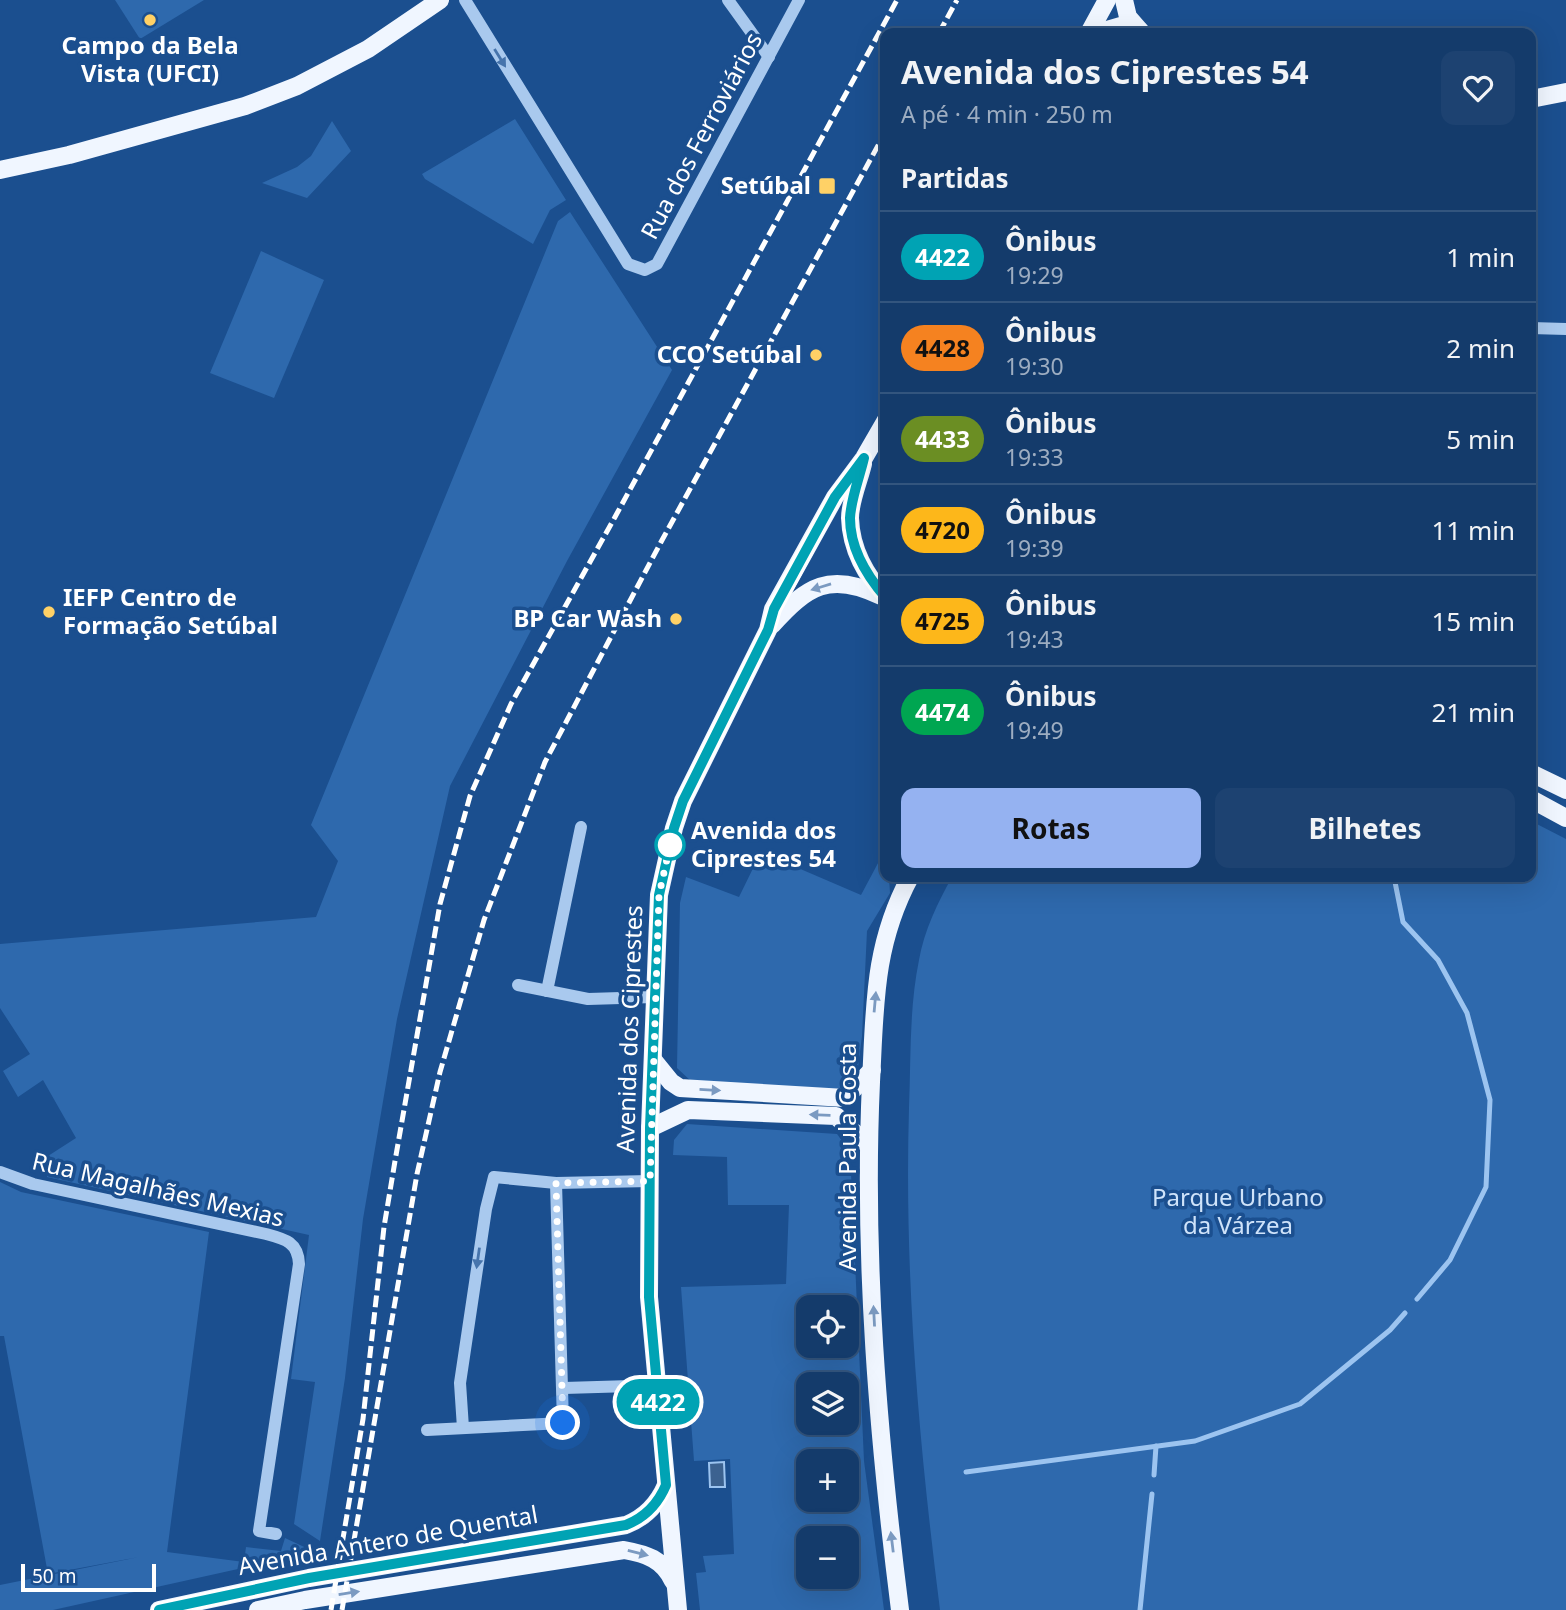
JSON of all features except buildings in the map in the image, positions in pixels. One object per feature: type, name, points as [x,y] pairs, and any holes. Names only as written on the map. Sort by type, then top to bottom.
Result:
[{"type":"main road","points":[[0,170],[69,156],[245,106],[297,86],[368,49],[440,0]]},
{"type":"main road","points":[[1091,28],[1107,0]]},
{"type":"main road","points":[[1124,0],[1128,17],[1138,28]]},
{"type":"main road","points":[[1536,98],[1566,92]]},
{"type":"main road","name":"Avenida dos Ciprestes","points":[[678,1610],[649,1297],[650,1128],[659,895],[683,801],[768,630],[774,609],[835,497],[864,458],[880,430]]},
{"type":"main road","points":[[864,458],[850,516],[854,545],[867,576],[880,591]]},
{"type":"main road","points":[[768,630],[803,593],[827,584],[844,584],[880,595]]},
{"type":"main road","points":[[1536,775],[1566,790]]},
{"type":"main road","points":[[1536,802],[1566,818]]},
{"type":"main road","name":"Avenida Paula Costa","points":[[901,1610],[880,1433],[868,1145],[874,998],[886,932],[908,882]]},
{"type":"main road","points":[[654,1060],[671,1082],[680,1088],[845,1098],[872,1070]]},
{"type":"main road","points":[[650,1128],[688,1110],[835,1116],[868,1145]]},
{"type":"main road","name":"Avenida Antero de Quental","points":[[159,1610],[309,1578],[626,1525],[636,1521],[653,1507],[666,1485]]},
{"type":"main road","name":"Avenida Antero de Quental","points":[[258,1610],[304,1600],[624,1550],[659,1561],[669,1571],[675,1584]]},
{"type":"street","name":"Rua dos Ferroviários","points":[[464,0],[628,264],[645,270],[657,264],[799,0]]},
{"type":"street","points":[[728,0],[769,57]]},
{"type":"street","points":[[1536,328],[1566,328]]},
{"type":"street","points":[[547,991],[581,827]]},
{"type":"street","points":[[517,985],[588,999],[654,997]]},
{"type":"street","name":"Rua Magalhães Mexias","points":[[0,1172],[33,1184],[266,1234],[292,1243],[297,1249],[299,1264],[259,1531],[276,1534]]},
{"type":"street","points":[[463,1428],[460,1383],[486,1209],[494,1177],[556,1183],[650,1181]]},
{"type":"street","points":[[427,1430],[563,1423],[556,1183]]},
{"type":"street","points":[[564,1388],[631,1386]]},
{"type":"green space","name":"Campo da Bela Vista (UFCI)","points":[[115,0],[204,0],[140,39]]},
{"type":"green space","points":[[515,119],[566,200],[550,210],[533,244],[425,179],[422,174]]},
{"type":"green space","points":[[332,121],[351,151],[307,198],[262,183],[297,167],[311,156]]},
{"type":"green space","points":[[570,212],[672,370],[567,561],[450,786],[397,1019],[363,1219],[345,1378],[320,1541],[294,1524],[315,1382],[291,1379],[309,1235],[47,1177],[48,1156],[76,1138],[43,1080],[18,1097],[3,1071],[30,1054],[0,1008],[0,944],[316,917],[338,861],[311,825],[558,221]]},
{"type":"green space","points":[[261,251],[324,280],[274,398],[210,373]]},
{"type":"green space","name":"Parque Urbano da Várzea","points":[[1536,824],[1566,839],[1566,1610],[940,1610],[915,1360],[908,1171],[912,1015],[916,978],[924,938],[949,882],[1536,882]]},
{"type":"green space","points":[[761,852],[861,895],[880,859],[880,882],[889,882],[890,893],[867,931],[862,1036],[857,1075],[838,1089],[692,1082],[677,1068],[680,903],[686,877],[739,897]]},
{"type":"green space","points":[[687,1124],[837,1134],[850,1151],[857,1295],[796,1295],[796,1358],[859,1358],[859,1350],[864,1461],[884,1610],[700,1610],[696,1573],[706,1572],[703,1556],[734,1554],[730,1459],[694,1461],[681,1287],[786,1284],[789,1205],[728,1205],[727,1157],[673,1155],[674,1140]]},
{"type":"green space","points":[[0,1182],[21,1192],[209,1232],[167,1552],[244,1562],[246,1547],[281,1551],[285,1538],[315,1552],[53,1610],[0,1610],[0,1585],[139,1557],[48,1574],[4,1336],[0,1336]]},
{"type":"shaded area","points":[[724,1462],[725,1487],[710,1487],[709,1463]]},
{"type":"waterway","points":[[1395,882],[1403,922],[1438,960],[1467,1013],[1490,1100],[1486,1187],[1450,1260],[1417,1299]]},
{"type":"waterway","points":[[966,1472],[1195,1441],[1300,1404],[1390,1330],[1405,1313]]},
{"type":"waterway","points":[[1154,1475],[1156,1446]]},
{"type":"waterway","points":[[1140,1610],[1152,1494]]},
{"type":"railway","points":[[882,28],[897,0]]},
{"type":"railway","points":[[942,28],[957,0]]},
{"type":"railway","points":[[331,1610],[363,1419],[384,1227],[395,1161],[440,904],[470,796],[511,704],[880,31]]},
{"type":"railway","points":[[342,1610],[417,1174],[440,1072],[484,920],[545,762],[661,542],[880,142]]},
{"type":"bus line","name":"4422","points":[[159,1610],[309,1578],[626,1525],[644,1515],[660,1498],[666,1485],[649,1297],[650,1128],[659,895],[674,828],[683,801],[768,630],[774,609],[792,573],[835,497],[864,458],[850,516],[854,545],[867,576],[880,591]]},
{"type":"place","name":"Campo da Bela Vista (UFCI)","points":[[150,20]]},
{"type":"place","name":"Setúbal","points":[[827,186]]},
{"type":"place","name":"CCO Setúbal","points":[[816,355]]},
{"type":"place","name":"IEFP Centro de Formação Setúbal","points":[[49,612]]},
{"type":"place","name":"BP Car Wash","points":[[676,619]]},
{"type":"place","name":"Avenida dos Ciprestes 54","points":[[670,845]]},
{"type":"route","points":[[563,1423],[556,1183],[650,1181],[659,895],[670,845]]}]
